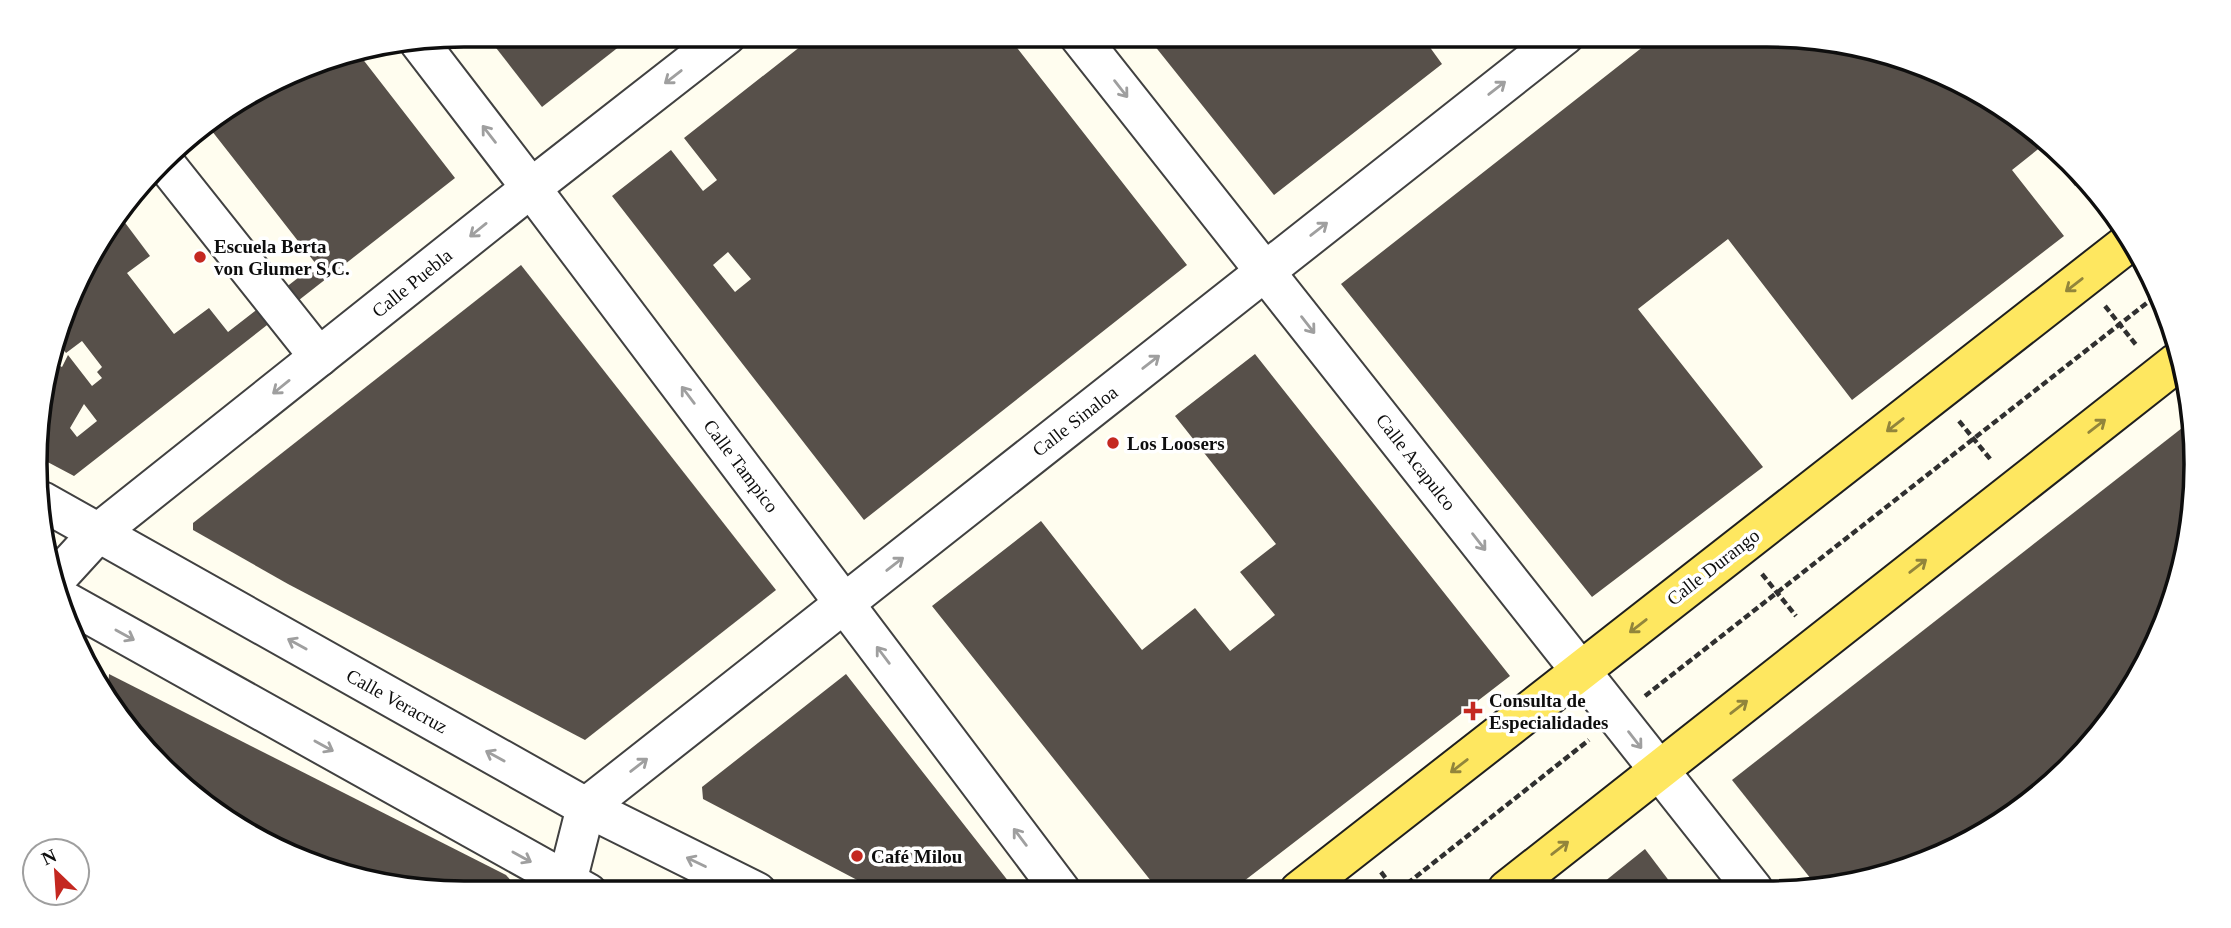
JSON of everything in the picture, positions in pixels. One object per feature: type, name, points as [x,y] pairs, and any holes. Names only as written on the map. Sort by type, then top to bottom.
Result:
[{"type":"main road","name":"Calle Durango","points":[[1312,881],[2123,247]]},
{"type":"main road","points":[[1518,881],[2168,370]]},
{"type":"street","name":"Calle Puebla","points":[[61,573],[99,532],[712,47]]},
{"type":"street","name":"Calle Acapulco","points":[[1088,47],[1746,881]]},
{"type":"street","name":"Calle Sinaloa","points":[[586,807],[1550,47]]},
{"type":"street","name":"Calle Tampico","points":[[424,49],[1054,881]]},
{"type":"street","points":[[169,169],[318,357]]},
{"type":"street","name":"Calle Veracruz","points":[[50,505],[586,807],[735,881]]},
{"type":"street","points":[[72,605],[560,881]]},
{"type":"street","points":[[575,881],[586,807]]},
{"type":"path","points":[[2083,278],[2120,325],[2168,370]]},
{"type":"path","points":[[1410,881],[2150,301]]},
{"type":"path","points":[[1936,393],[2015,489]]},
{"type":"path","points":[[1740,546],[1819,645]]},
{"type":"building","points":[[495,47],[619,47],[542,107]]},
{"type":"building","points":[[800,47],[1016,47],[1187,265],[864,520],[612,196],[671,150],[703,191],[717,180],[684,138]],"holes":[[[728,252],[751,279],[735,292],[713,265]]]},
{"type":"building","points":[[1156,47],[1430,47],[1442,64],[1274,195]]},
{"type":"building","points":[[1643,47],[1767,47],[1821,51],[1875,61],[1951,90],[1999,117],[2039,148],[2012,170],[2064,236],[1852,400],[1728,239],[1638,309],[1763,467],[1592,597],[1341,284]]},
{"type":"building","points":[[363,59],[455,178],[74,476],[47,462],[51,410],[59,365],[62,367],[68,355],[92,386],[102,378],[97,372],[102,367],[82,341],[66,353],[63,349],[90,280],[124,222],[150,256],[127,273],[174,334],[209,308],[228,332],[316,264],[212,131],[280,90],[330,69]],"holes":[[[84,404],[97,421],[77,437],[70,428]]]},
{"type":"building","points":[[521,265],[776,590],[585,740],[288,584],[193,530],[193,523]]},
{"type":"building","points":[[1255,354],[1510,676],[1244,881],[1151,881],[932,606],[1041,521],[1142,650],[1195,608],[1230,651],[1275,615],[1240,572],[1276,544],[1175,416]]},
{"type":"building","points":[[2182,428],[2183,491],[2176,545],[2162,598],[2152,623],[2128,672],[2098,718],[2062,759],[2021,795],[1999,811],[1951,838],[1901,859],[1848,873],[1810,878],[1732,780]]},
{"type":"building","points":[[109,674],[506,875],[511,881],[437,880],[383,873],[330,859],[280,838],[232,811],[169,759],[133,718],[108,681]]},
{"type":"building","points":[[846,674],[1008,881],[859,881],[703,799],[702,787]]},
{"type":"building","points":[[1645,849],[1669,881],[1605,881]]},
{"type":"place","name":"Escuela Berta von Glumer S,C.","points":[[200,257]]},
{"type":"place","name":"Los Loosers","points":[[1113,443]]},
{"type":"place","name":"Consulta de Especialidades","points":[[1473,711]]},
{"type":"place","name":"Café Milou","points":[[857,856]]}]
